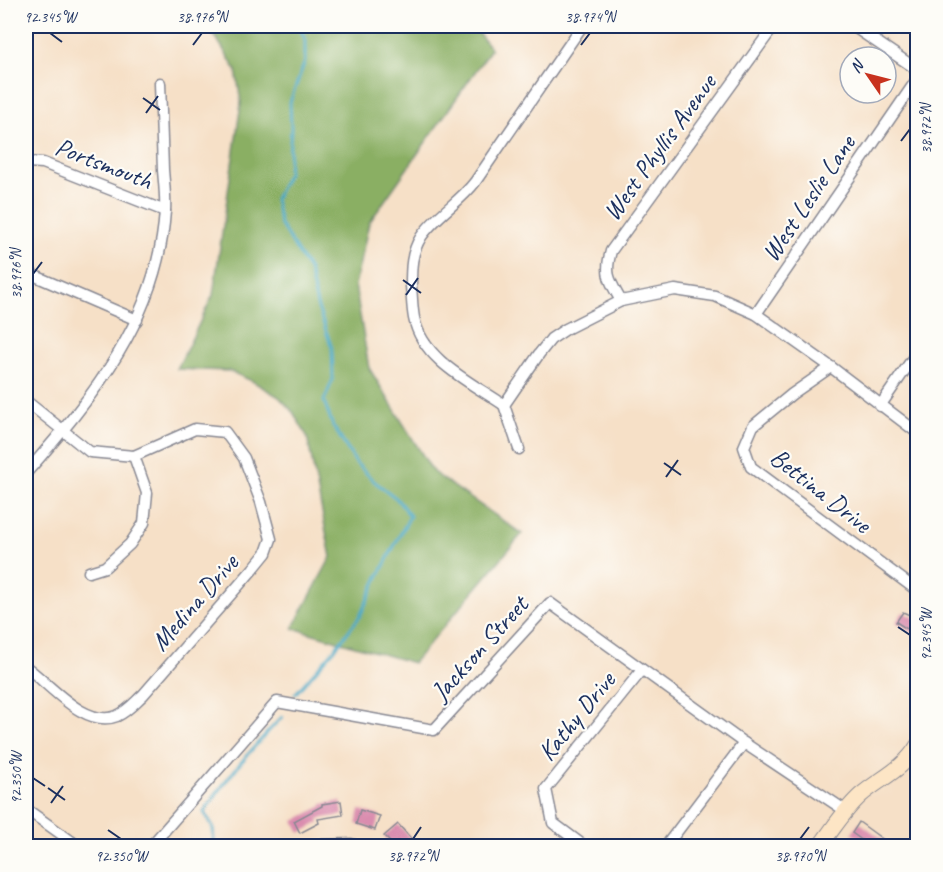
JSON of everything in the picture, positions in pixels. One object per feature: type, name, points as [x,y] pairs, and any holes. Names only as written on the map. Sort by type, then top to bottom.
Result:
[{"type":"street","points":[[519,449],[504,405],[448,367],[421,337],[414,320],[411,265],[415,249],[422,236],[465,195],[475,182],[582,26]]},
{"type":"street","name":"West Phyllis Avenue","points":[[621,301],[610,280],[606,266],[611,251],[774,26]]},
{"type":"street","points":[[853,26],[918,70]]},
{"type":"street","name":"West Leslie Lane","points":[[756,314],[918,78]]},
{"type":"street","points":[[26,473],[63,431],[105,376],[137,320],[155,269],[165,211],[160,83]]},
{"type":"street","name":"Portsmouth","points":[[26,162],[43,163],[165,211]]},
{"type":"street","points":[[26,272],[137,320]]},
{"type":"street","points":[[504,405],[551,339],[621,301],[675,290],[715,296],[756,314],[831,367],[918,434]]},
{"type":"street","points":[[880,406],[918,351]]},
{"type":"street","name":"Bettina Drive","points":[[831,367],[792,394],[753,426],[744,447],[751,467],[918,591]]},
{"type":"street","points":[[26,400],[90,452],[134,456],[147,493],[144,523],[130,544],[105,567],[89,572]]},
{"type":"street","name":"Medina Drive","points":[[26,667],[73,706],[85,713],[98,718],[118,716],[143,695],[266,553],[271,539],[261,502],[244,458],[225,432],[195,429],[134,456]]},
{"type":"street","name":"Jackson Street","points":[[151,846],[277,702],[434,730],[550,603],[744,743],[846,811]]},
{"type":"street","name":"Kathy Drive","points":[[584,846],[553,823],[546,789],[642,670]]},
{"type":"street","points":[[666,846],[744,743]]},
{"type":"street","points":[[827,844],[846,811],[860,796],[895,772],[918,746]]},
{"type":"street","points":[[28,815],[78,846]]},
{"type":"street","points":[[320,846],[351,844],[357,846]]},
{"type":"green space","points":[[203,26],[473,26],[491,49],[369,223],[355,285],[369,368],[433,472],[522,534],[413,663],[293,628],[331,557],[307,436],[293,412],[279,397],[252,381],[229,371],[177,369],[213,295],[241,103],[236,70],[217,39]]},
{"type":"building","points":[[903,612],[918,619],[918,636],[896,622]]},
{"type":"building","points":[[341,801],[343,815],[318,819],[319,823],[300,833],[294,821],[322,804]]},
{"type":"building","points":[[360,810],[380,816],[375,830],[356,824]]},
{"type":"building","points":[[859,822],[892,846],[870,846],[852,833]]},
{"type":"building","points":[[398,824],[415,843],[411,846],[394,846],[384,836]]},
{"type":"waterway","points":[[295,694],[360,616],[410,516],[396,498],[356,463],[333,426],[324,401],[333,379],[332,348],[317,305],[309,270],[280,224],[275,199],[288,173],[290,102],[305,61],[305,39],[299,26]]},
{"type":"waterway","points":[[214,846],[213,827],[204,812],[241,763],[282,717]]}]
